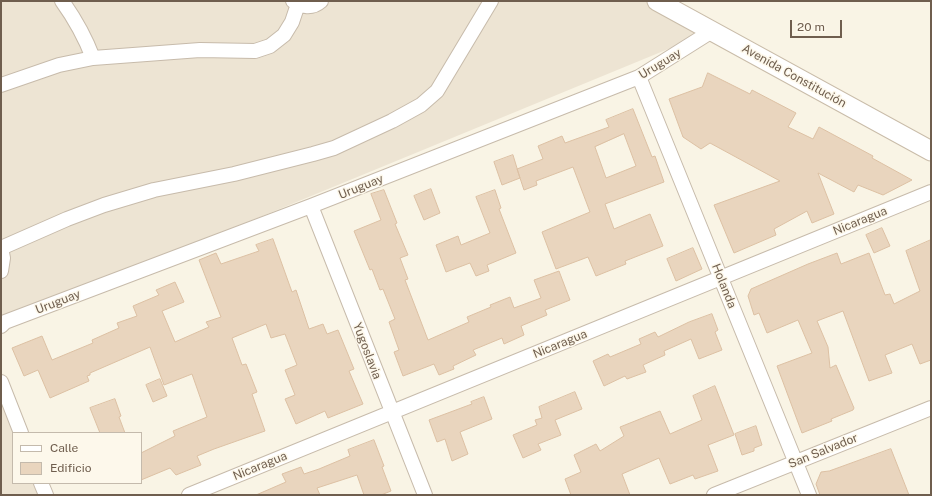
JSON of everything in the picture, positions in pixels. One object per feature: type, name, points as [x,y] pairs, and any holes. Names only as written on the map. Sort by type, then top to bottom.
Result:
[{"type":"main road","name":"Avenida Constitución","points":[[660,2],[931,151]]},
{"type":"street","points":[[1,85],[60,65],[93,58],[200,50],[255,51],[270,46],[284,35],[292,22],[296,3],[305,6],[312,6],[321,1]]},
{"type":"street","points":[[1,271],[3,258],[1,248],[67,219],[104,205],[154,190],[234,174],[334,148],[392,121],[420,105],[437,91],[490,1]]},
{"type":"street","points":[[65,2],[85,38],[93,58]]},
{"type":"street","name":"Uruguay","points":[[1,326],[5,322],[312,206],[640,77],[712,31]]},
{"type":"street","name":"Holanda","points":[[640,77],[809,495]]},
{"type":"street","name":"Nicaragua","points":[[188,495],[931,192]]},
{"type":"street","name":"Yugoslavia","points":[[312,206],[425,495]]},
{"type":"street","points":[[1,382],[21,432]]},
{"type":"street","name":"San Salvador","points":[[714,495],[931,408]]},
{"type":"street","points":[[41,484],[46,495]]},
{"type":"shaded area","points":[[1,1],[657,1],[712,31],[5,322],[1,326]]},
{"type":"shaded area","points":[[1,382],[21,432],[12,432],[12,484],[41,484],[46,495],[1,495]]},
{"type":"building","points":[[708,73],[750,94],[752,90],[796,113],[788,127],[813,139],[819,127],[873,156],[872,158],[912,180],[883,195],[858,185],[854,192],[818,173],[834,214],[812,223],[807,211],[774,229],[776,235],[734,253],[714,205],[780,181],[710,143],[701,149],[683,137],[669,99],[702,87]]},
{"type":"building","points":[[633,109],[652,157],[655,156],[664,182],[605,204],[614,229],[650,214],[663,246],[625,261],[626,264],[596,276],[588,257],[556,269],[542,232],[590,212],[573,167],[536,181],[537,185],[524,190],[517,169],[543,159],[538,146],[562,136],[565,143],[609,127],[606,120]],"holes":[[[624,134],[636,166],[606,178],[595,147]]]},
{"type":"building","points":[[513,155],[520,178],[502,185],[494,162]]},
{"type":"building","points":[[431,189],[440,213],[424,220],[414,196]]},
{"type":"building","points":[[384,190],[397,223],[395,224],[408,255],[400,258],[408,279],[405,280],[428,340],[469,322],[467,317],[510,297],[514,308],[541,298],[534,280],[559,271],[570,300],[545,310],[547,315],[521,326],[524,335],[504,344],[502,338],[473,350],[476,355],[453,366],[454,369],[439,375],[434,364],[403,376],[394,352],[399,350],[389,322],[395,319],[383,289],[380,290],[372,269],[370,270],[354,231],[381,220],[371,194]]},
{"type":"building","points":[[495,190],[501,208],[499,209],[516,253],[487,265],[489,271],[476,276],[470,263],[446,272],[436,245],[458,236],[461,245],[490,233],[476,197]]},
{"type":"building","points":[[882,228],[890,246],[874,253],[866,235]]},
{"type":"building","points":[[273,239],[292,292],[296,290],[309,329],[323,324],[327,334],[338,330],[354,369],[349,371],[363,404],[328,418],[325,411],[296,424],[285,399],[295,395],[285,370],[297,365],[285,334],[271,338],[266,324],[232,338],[242,365],[246,364],[257,392],[252,394],[265,431],[197,456],[201,465],[176,475],[170,468],[142,480],[142,452],[175,436],[173,431],[207,417],[192,374],[164,385],[150,347],[90,373],[90,375],[87,376],[89,381],[50,398],[38,370],[24,376],[12,348],[42,336],[52,360],[93,343],[92,340],[119,328],[117,323],[137,316],[133,306],[159,295],[156,290],[175,282],[184,302],[162,311],[175,342],[209,327],[206,322],[221,317],[199,260],[216,253],[221,264],[259,251],[256,245]]},
{"type":"building","points":[[931,240],[931,360],[920,364],[912,344],[885,355],[892,373],[869,381],[843,311],[817,321],[828,347],[830,368],[836,365],[854,408],[853,410],[831,419],[832,421],[802,433],[777,366],[812,353],[798,320],[767,333],[759,313],[754,315],[748,296],[751,289],[837,253],[841,264],[869,253],[885,295],[890,294],[894,304],[920,291],[906,251]]},
{"type":"building","points":[[693,248],[702,269],[676,281],[667,259]]},
{"type":"building","points":[[712,314],[718,330],[715,332],[722,350],[699,359],[691,339],[664,351],[665,355],[643,365],[646,372],[627,379],[625,376],[604,386],[593,361],[608,354],[610,357],[641,344],[639,339],[655,332],[658,337],[689,322]]},
{"type":"building","points":[[160,379],[167,396],[153,402],[146,385]]},
{"type":"building","points":[[715,386],[734,435],[708,445],[718,471],[695,479],[693,475],[670,484],[659,458],[622,474],[630,495],[571,495],[565,479],[581,472],[574,455],[596,444],[600,451],[624,436],[620,427],[660,411],[670,434],[702,420],[693,396]]},
{"type":"building","points":[[575,392],[582,409],[555,420],[561,435],[538,444],[541,450],[523,458],[513,435],[537,425],[535,420],[542,418],[539,407]]},
{"type":"building","points":[[484,397],[492,419],[460,432],[468,454],[452,461],[445,439],[437,442],[429,420],[472,404],[471,402]]},
{"type":"building","points":[[115,399],[125,432],[100,432],[90,408]]},
{"type":"building","points":[[756,426],[762,445],[754,448],[754,451],[742,455],[735,434]]},
{"type":"building","points":[[374,440],[384,466],[382,467],[391,491],[381,495],[364,495],[357,475],[317,488],[320,495],[256,495],[286,482],[282,474],[301,467],[304,474],[319,469],[350,456],[348,450]]},
{"type":"building","points":[[891,449],[909,495],[820,495],[816,484],[821,472],[829,471]]}]
